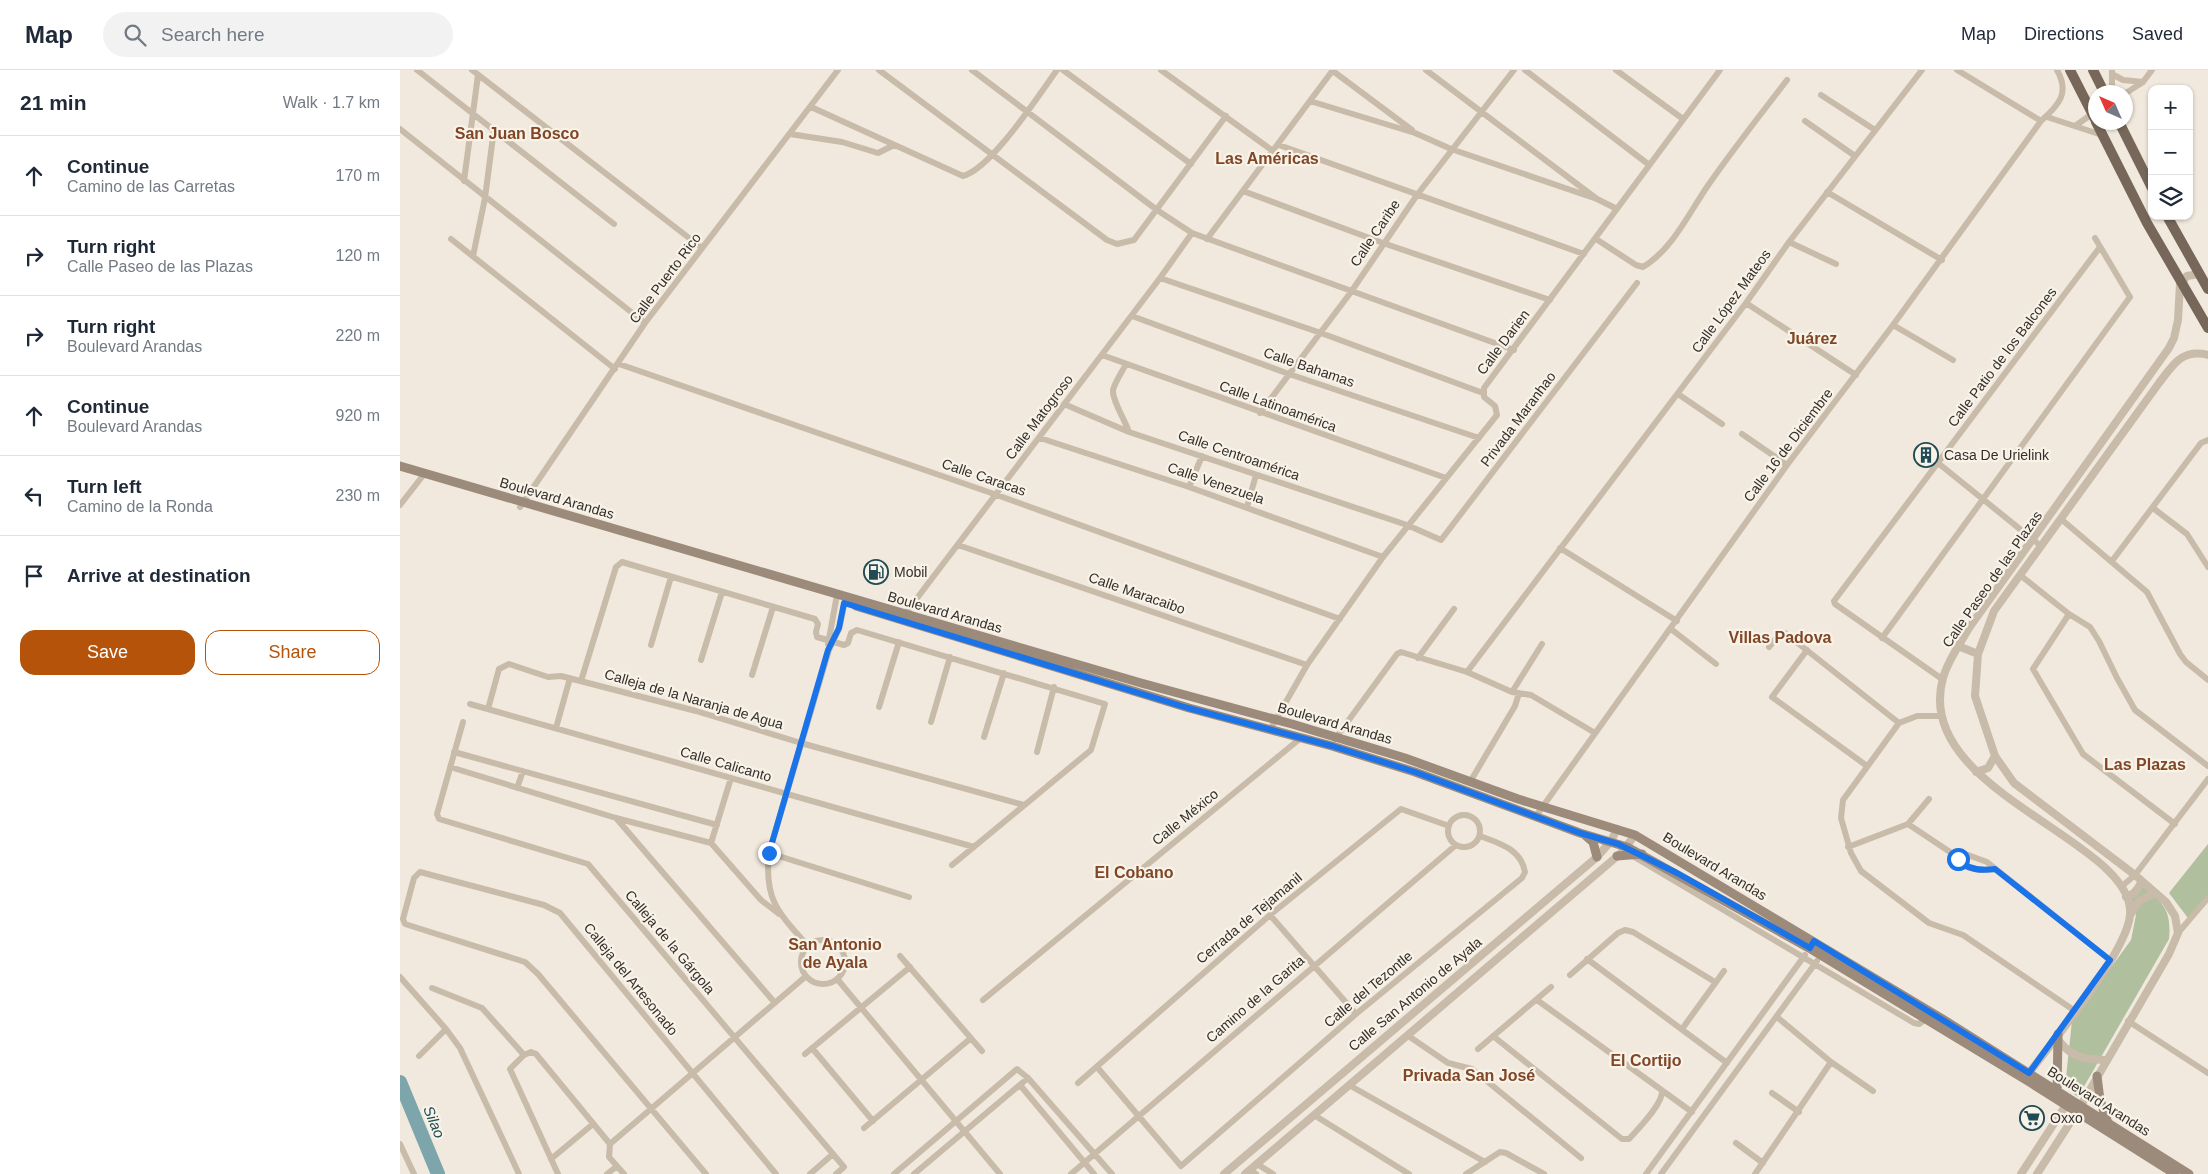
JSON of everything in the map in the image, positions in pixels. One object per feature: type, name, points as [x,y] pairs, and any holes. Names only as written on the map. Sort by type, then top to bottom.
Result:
[{"type":"main road","points":[[2070,70],[2088,107]]},
{"type":"main road","points":[[2093,70],[2100,85]]},
{"type":"main road","points":[[2100,130],[2180,284],[2208,328]]},
{"type":"main road","points":[[2123,130],[2148,180]]},
{"type":"main road","points":[[2169,220],[2208,289]]},
{"type":"main road","name":"Boulevard Arandas","points":[[400,466],[423,476]]},
{"type":"main road","name":"Boulevard Arandas","points":[[400,472],[423,476],[521,504],[841,599],[1188,708],[1311,730],[1334,741],[1415,772],[1580,833],[1611,841],[1629,851],[1642,854],[1812,945]]},
{"type":"main road","name":"Boulevard Arandas","points":[[841,599],[905,614],[1186,696],[1273,724],[1302,737],[1334,741],[1405,758],[1470,782],[1635,835],[1812,945],[2029,1073],[2057,1095]]},
{"type":"main road","points":[[1580,833],[1593,842],[1597,856]]},
{"type":"main road","points":[[1617,856],[1629,851]]},
{"type":"main road","points":[[1677,873],[1684,886]]},
{"type":"main road","name":"Boulevard Arandas","points":[[1824,952],[1926,1019],[2069,1102],[2175,1174]]},
{"type":"main road","points":[[2057,1095],[2058,1037]]},
{"type":"main road","points":[[2097,1076],[2100,1100],[2108,1123]]},
{"type":"main road","name":"Boulevard Arandas","points":[[2079,1109],[2108,1123],[2188,1174]]},
{"type":"street","points":[[417,70],[614,224]]},
{"type":"street","points":[[472,70],[702,248]]},
{"type":"street","name":"Calle Puerto Rico","points":[[521,504],[645,323],[838,70]]},
{"type":"street","points":[[879,70],[1107,240],[1117,244],[1134,240],[1226,116]]},
{"type":"street","points":[[972,70],[1157,210],[1192,234],[1514,350]]},
{"type":"street","points":[[811,107],[963,176],[970,174],[992,155],[1057,70]]},
{"type":"street","points":[[1063,70],[1191,164]]},
{"type":"street","points":[[1161,70],[1274,151]]},
{"type":"street","points":[[1207,239],[1279,145],[1333,70],[1415,132]]},
{"type":"street","points":[[1426,70],[1597,199]]},
{"type":"street","name":"Calle Caribe","points":[[1260,413],[1351,292],[1383,243],[1451,149],[1514,70]]},
{"type":"street","points":[[1525,70],[1648,164]]},
{"type":"street","points":[[1616,70],[1683,118]]},
{"type":"street","points":[[1710,70],[1719,72]]},
{"type":"street","name":"Calle López Mateos","points":[[1467,672],[1678,394],[1789,242],[1922,70]]},
{"type":"street","points":[[1957,70],[2044,119],[2075,126],[2103,136]]},
{"type":"street","name":"Calle 16 de Diciembre","points":[[1536,816],[1787,466],[2063,95],[2064,87],[2057,70]]},
{"type":"street","points":[[2133,88],[2143,82],[2152,70]]},
{"type":"street","name":"Calle Darien","points":[[1273,724],[1307,665],[1383,557],[1497,415],[1495,406],[1484,397],[1484,388],[1596,238],[1648,164],[1719,72]]},
{"type":"street","points":[[2112,72],[2123,80],[2143,82]]},
{"type":"street","points":[[2112,72],[2112,85]]},
{"type":"street","points":[[464,181],[478,75]]},
{"type":"street","points":[[1596,238],[1636,266],[1643,267],[1651,262],[1679,230],[1748,129],[1788,80]]},
{"type":"street","points":[[1821,96],[1875,130]]},
{"type":"street","points":[[1310,101],[1415,132],[1451,149],[1597,199],[1617,209]]},
{"type":"street","points":[[1805,120],[1855,156]]},
{"type":"street","points":[[2075,126],[2088,121]]},
{"type":"street","points":[[400,129],[645,323]]},
{"type":"street","points":[[473,256],[485,198],[494,129]]},
{"type":"street","points":[[790,134],[842,142],[878,153],[894,145]]},
{"type":"street","points":[[1279,145],[1584,254]]},
{"type":"street","points":[[1243,191],[1383,243],[1550,300]]},
{"type":"street","points":[[1827,192],[1942,260]]},
{"type":"street","name":"Calle Matogroso","points":[[905,614],[1040,438],[1192,234]]},
{"type":"street","points":[[1942,679],[1882,638],[2130,297],[2094,238]]},
{"type":"street","name":"Calle Caracas","points":[[450,239],[617,366],[997,494],[1340,619]]},
{"type":"street","points":[[1789,242],[1836,264]]},
{"type":"street","name":"Calle Patio de los Balcones","points":[[1882,638],[1835,603],[2100,247]]},
{"type":"street","points":[[2180,284],[2188,276],[2199,274]]},
{"type":"street","points":[[1160,278],[1321,333],[1483,393]]},
{"type":"street","name":"Privada Maranhao","points":[[1407,526],[1441,540],[1637,283]]},
{"type":"street","name":"Calle Paseo de las Plazas","points":[[2131,914],[2121,887],[2102,865],[1976,772],[1963,758],[1941,716],[1942,679],[1958,646],[2169,348],[2174,338],[2178,320],[2180,284]]},
{"type":"street","points":[[1746,303],[1856,375]]},
{"type":"street","name":"Calle Bahamas","points":[[1132,316],[1289,374],[1479,438]]},
{"type":"street","points":[[1893,326],[1953,360]]},
{"type":"street","name":"Calle Paseo de las Plazas","points":[[2178,933],[2172,911],[2142,881],[2014,783],[1995,756],[1975,696],[1978,654],[1994,612],[2170,368],[2182,357],[2190,353],[2208,355]]},
{"type":"street","name":"Calle Latinoamérica","points":[[1102,355],[1446,478]]},
{"type":"street","points":[[1126,364],[1114,390],[1113,397],[1123,414],[1129,432]]},
{"type":"street","points":[[1678,394],[1722,424]]},
{"type":"street","name":"Calle Centroamérica","points":[[1064,404],[1129,432],[1407,526]]},
{"type":"street","points":[[1742,434],[1787,466]]},
{"type":"street","name":"Calle Venezuela","points":[[1040,438],[1190,487],[1383,557]]},
{"type":"street","points":[[2112,561],[2201,443],[2208,440]]},
{"type":"street","points":[[1190,487],[1202,456]]},
{"type":"street","points":[[1938,463],[2041,546]]},
{"type":"street","points":[[1247,507],[1256,475]]},
{"type":"street","points":[[400,505],[423,476]]},
{"type":"street","points":[[2153,508],[2187,534],[2208,567]]},
{"type":"street","points":[[2060,519],[2147,592],[2180,654],[2186,662],[2208,680]]},
{"type":"street","name":"Calle Maracaibo","points":[[958,545],[1307,665]]},
{"type":"street","points":[[1560,548],[1677,621]]},
{"type":"street","points":[[581,681],[619,564],[622,562],[815,619],[818,624],[816,635],[830,641],[846,644],[851,633],[857,630],[1104,704],[1091,750],[952,865]]},
{"type":"street","points":[[2020,575],[2069,614],[2090,627],[2100,641],[2116,678],[2135,710],[2208,766]]},
{"type":"street","points":[[651,645],[671,577]]},
{"type":"street","points":[[701,660],[722,592]]},
{"type":"street","points":[[780,914],[767,884],[769,853],[841,599]]},
{"type":"street","points":[[752,675],[773,607]]},
{"type":"street","points":[[1418,658],[1454,609]]},
{"type":"street","points":[[2069,614],[2033,669],[2083,754],[2174,824]]},
{"type":"street","points":[[1671,629],[1716,664]]},
{"type":"street","points":[[1769,647],[1779,635],[1785,633],[1899,723]]},
{"type":"street","points":[[879,707],[899,642]]},
{"type":"street","points":[[1470,782],[1515,706],[1515,692],[1542,644]]},
{"type":"street","points":[[1958,646],[1978,654]]},
{"type":"street","points":[[1807,650],[1772,697],[1867,766]]},
{"type":"street","points":[[1334,741],[1399,653],[1467,672],[1515,692],[1531,695],[1594,733]]},
{"type":"street","points":[[931,722],[950,657]]},
{"type":"street","name":"Calleja de la Naranja de Agua","points":[[488,709],[502,666],[509,664],[548,677],[561,676],[570,678],[696,711],[800,743],[1024,805]]},
{"type":"street","points":[[984,737],[1004,673]]},
{"type":"street","points":[[556,728],[570,678]]},
{"type":"street","points":[[1037,752],[1054,688]]},
{"type":"street","points":[[1186,696],[1188,708]]},
{"type":"street","name":"Calle Calicanto","points":[[470,704],[974,847]]},
{"type":"street","points":[[1941,716],[1916,716],[1899,723],[1867,766],[1842,805],[1841,818],[1848,847],[1861,870],[1929,923],[1962,935],[2075,1011]]},
{"type":"street","points":[[462,722],[450,768],[616,818],[711,843],[761,900],[780,914],[808,946]]},
{"type":"street","name":"Calle México","points":[[983,1000],[1311,730]]},
{"type":"street","points":[[454,752],[717,825]]},
{"type":"street","points":[[1976,772],[1988,768],[1995,756]]},
{"type":"street","name":"Calleja de la Gárgola","points":[[450,768],[437,814],[439,819],[588,864],[844,1167],[836,1174]]},
{"type":"street","points":[[517,788],[522,771]]},
{"type":"street","points":[[711,843],[731,778]]},
{"type":"street","points":[[2121,887],[2135,875],[2208,779]]},
{"type":"street","points":[[1848,847],[1908,824],[1929,799]]},
{"type":"street","name":"Cerrada de Tejamanil","points":[[1078,1083],[1270,915],[1401,809],[1449,826]]},
{"type":"street","points":[[1468,815],[1473,817],[1480,825],[1480,836],[1470,846],[1456,845],[1449,835],[1449,826],[1457,816],[1468,815]]},
{"type":"street","points":[[616,818],[775,1003]]},
{"type":"street","points":[[1908,824],[1956,856],[1963,864],[1973,869],[1995,869]]},
{"type":"street","name":"Calle San Antonio de Ayala","points":[[1226,1173],[1597,856],[1611,841],[1617,829]]},
{"type":"street","points":[[1635,835],[1629,851],[1684,886],[1917,1024],[1926,1019]]},
{"type":"street","name":"Calle del Tezontle","points":[[1138,1116],[1181,1166],[1356,1014],[1522,878],[1525,872],[1524,866],[1508,846],[1480,836]]},
{"type":"street","name":"Camino de la Garita","points":[[1071,1174],[1313,965],[1456,845]]},
{"type":"street","points":[[769,853],[909,897]]},
{"type":"street","points":[[1956,856],[1960,854],[1981,858],[2110,960]]},
{"type":"street","points":[[1250,1173],[1257,1164],[1406,1035],[1617,856]]},
{"type":"street","name":"Calleja del Artesonado","points":[[652,1108],[538,974],[525,962],[405,924],[403,919],[414,878],[420,872],[544,905],[560,913],[776,1174]]},
{"type":"street","points":[[2126,897],[2134,894],[2142,881]]},
{"type":"street","points":[[2029,1073],[2058,1037],[2126,935],[2131,914],[2139,901],[2155,893]]},
{"type":"street","points":[[2037,1174],[2079,1109],[2105,1060],[2169,954],[2178,933],[2207,901]]},
{"type":"street","points":[[1270,915],[1356,1014]]},
{"type":"street","points":[[1570,975],[1618,933],[1625,930],[1633,932],[1715,982]]},
{"type":"street","points":[[824,940],[833,942],[840,947],[845,955],[846,964],[844,973],[838,980],[827,985],[815,984],[805,977],[801,966],[802,955],[808,946],[815,941],[824,940]]},
{"type":"street","points":[[1812,945],[1648,1171],[1659,1174],[1758,1044],[1824,952]]},
{"type":"street","points":[[900,956],[982,1051]]},
{"type":"street","points":[[1587,959],[1727,1062]]},
{"type":"street","points":[[805,1054],[910,967]]},
{"type":"street","points":[[1682,1029],[1724,971]]},
{"type":"street","points":[[400,977],[446,1029],[460,1048],[519,1174]]},
{"type":"street","points":[[610,1144],[805,977]]},
{"type":"street","points":[[838,980],[1000,1174]]},
{"type":"street","points":[[1478,1050],[1551,987]]},
{"type":"street","points":[[432,988],[482,1008],[524,1055]]},
{"type":"street","points":[[1537,1000],[1692,1112]]},
{"type":"street","points":[[1422,1005],[1430,1015]]},
{"type":"street","points":[[1777,1017],[1831,1062],[1873,1091]]},
{"type":"street","points":[[2128,1021],[2208,1073]]},
{"type":"street","points":[[420,1056],[446,1029]]},
{"type":"street","points":[[1406,1035],[1448,1062],[1472,1070],[1581,1158]]},
{"type":"street","points":[[1493,1036],[1622,1139],[1629,1139],[1635,1133],[1659,1103],[1662,1090]]},
{"type":"street","points":[[1746,1036],[1758,1044]]},
{"type":"street","points":[[2058,1037],[2069,1053],[2080,1058],[2105,1060]]},
{"type":"street","points":[[864,1128],[971,1038]]},
{"type":"street","points":[[812,1048],[872,1121]]},
{"type":"street","points":[[558,1174],[510,1069],[524,1055],[531,1052],[536,1054],[610,1144],[609,1157],[624,1174]]},
{"type":"street","points":[[1366,1053],[1374,1063]]},
{"type":"street","points":[[1755,1174],[1799,1112],[1831,1062]]},
{"type":"street","points":[[1097,1067],[1138,1116]]},
{"type":"street","points":[[894,1174],[1017,1069],[1028,1078],[1112,1174]]},
{"type":"street","points":[[918,1173],[1028,1078]]},
{"type":"street","points":[[1020,1085],[1094,1174]]},
{"type":"street","points":[[1349,1085],[1485,1162]]},
{"type":"street","points":[[1772,1093],[1799,1112]]},
{"type":"street","points":[[2021,1174],[2069,1102]]},
{"type":"street","points":[[652,1108],[706,1174]]},
{"type":"street","points":[[1314,1115],[1409,1174]]},
{"type":"street","points":[[552,1159],[593,1124]]},
{"type":"street","points":[[1736,1143],[1763,1163]]},
{"type":"street","points":[[400,1144],[414,1174]]},
{"type":"street","points":[[1466,1174],[1500,1152],[1506,1153],[1544,1174]]},
{"type":"street","points":[[812,1173],[833,1154]]},
{"type":"street","points":[[1257,1164],[1273,1174]]},
{"type":"street","points":[[607,1174],[617,1166]]},
{"type":"green space","points":[[2208,844],[2208,895],[2188,918],[2169,893]]},
{"type":"green space","points":[[2139,882],[2159,900],[2167,912],[2169,939],[2078,1097],[2065,1087],[2072,1021],[2131,940],[2136,915],[2128,893]]},
{"type":"waterway","name":"Silao","points":[[400,1082],[438,1174]]},
{"type":"place","name":"Casa De Urielink","points":[[1926,455]]},
{"type":"place","name":"Mobil","points":[[876,572]]},
{"type":"place","name":"Oxxo","points":[[2032,1118]]},
{"type":"district","name":"San Juan Bosco","points":[[517,133]]},
{"type":"district","name":"Las Américas","points":[[1267,158]]},
{"type":"district","name":"Juárez","points":[[1812,338]]},
{"type":"district","name":"Villas Padova","points":[[1780,637]]},
{"type":"district","name":"Las Plazas","points":[[2145,764]]},
{"type":"district","name":"El Cobano","points":[[1134,872]]},
{"type":"district","name":"San Antonio de Ayala","points":[[835,953]]},
{"type":"district","name":"El Cortijo","points":[[1646,1060]]},
{"type":"district","name":"Privada San José","points":[[1469,1075]]},
{"type":"route","points":[[769,853],[828,650],[834,642],[839,628],[844,603],[1188,708],[1271,728],[1332,746],[1415,772],[1580,833],[1628,847],[1810,948],[1814,941],[2029,1073],[2102,974],[2110,960],[1995,869],[1973,869],[1967,867],[1958,859]]}]
